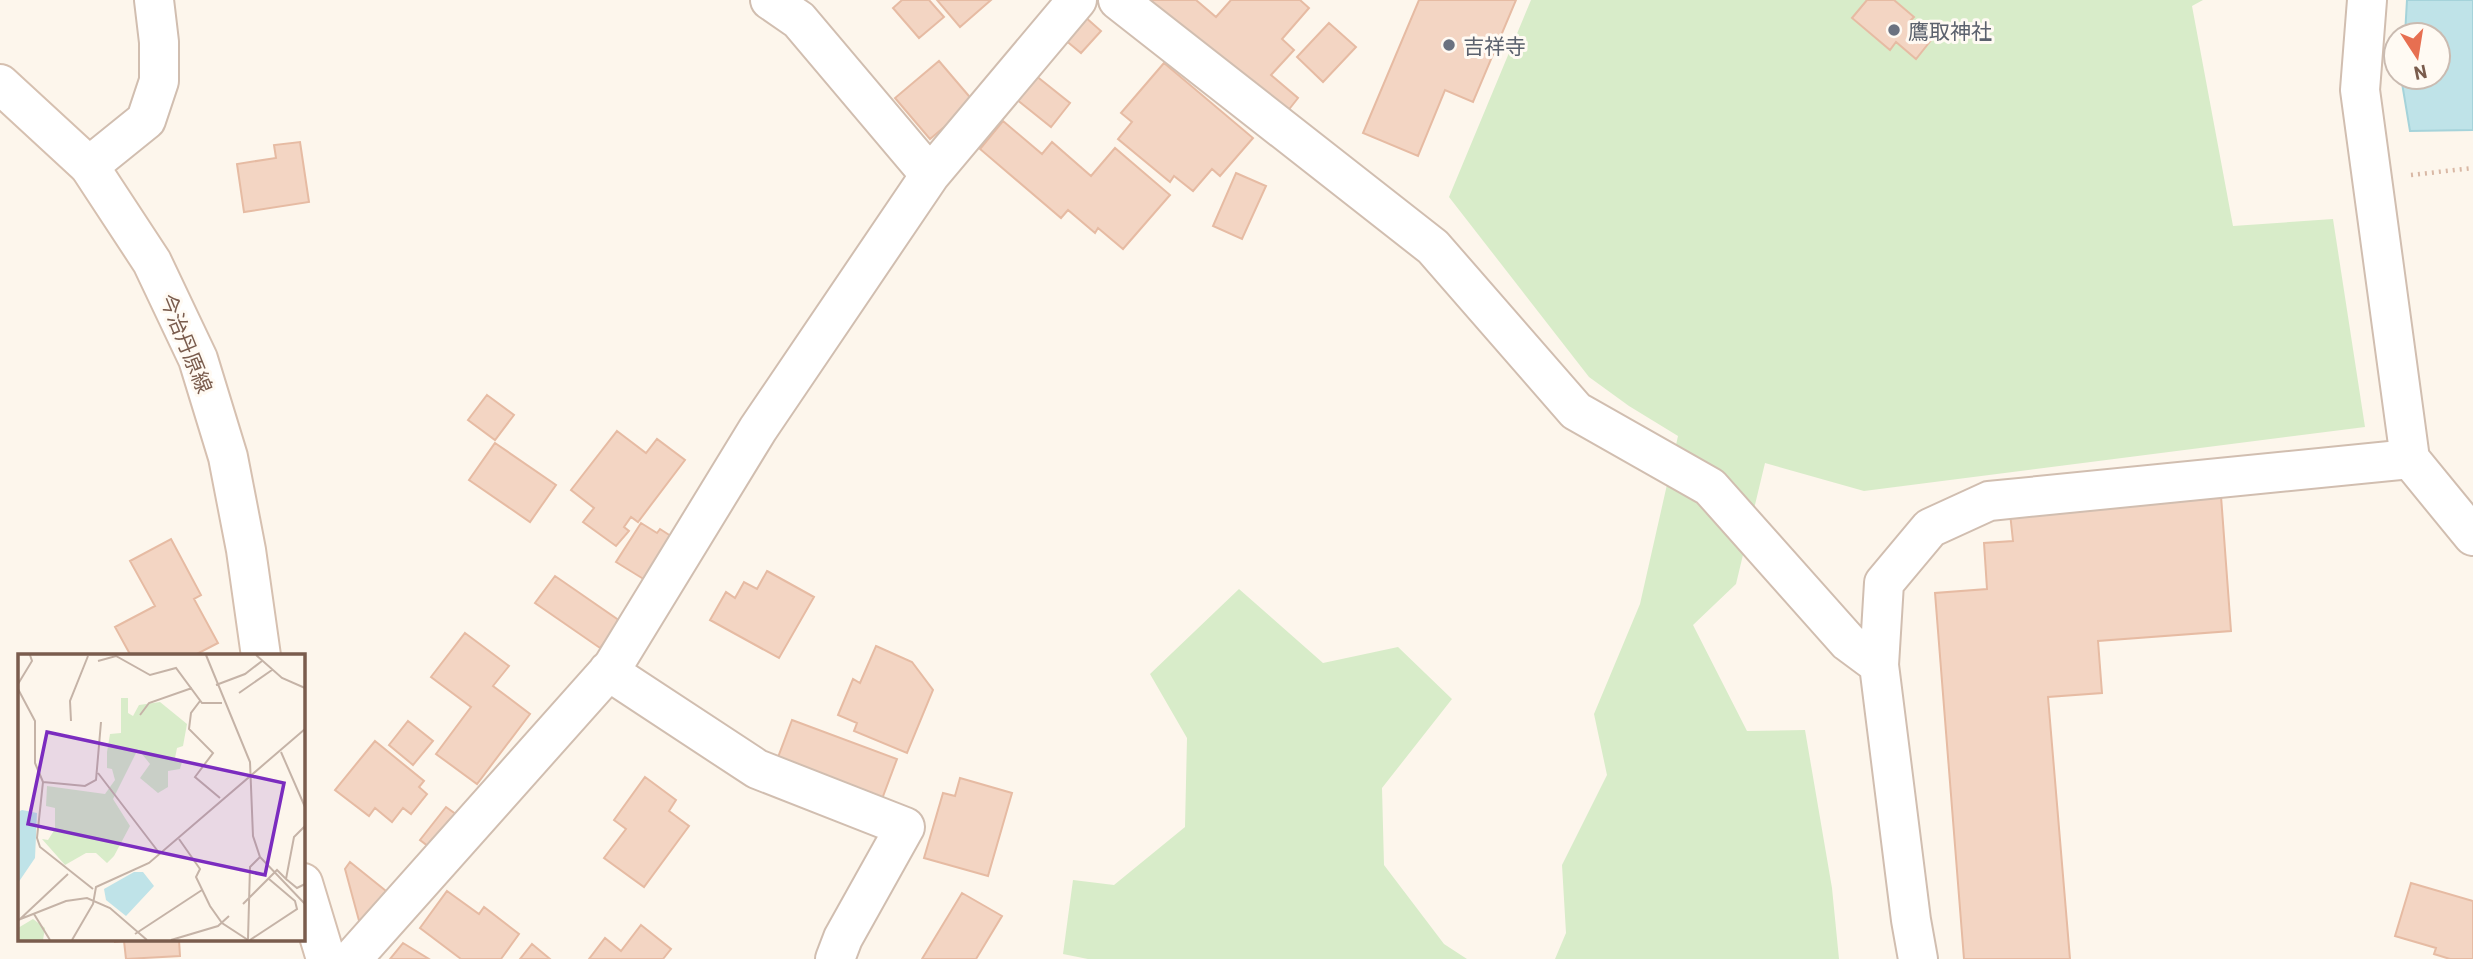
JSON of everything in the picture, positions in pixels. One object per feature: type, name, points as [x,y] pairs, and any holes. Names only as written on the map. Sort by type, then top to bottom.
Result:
[{"type":"street","points":[[89,166],[146,120],[159,81],[159,42],[154,0]]},
{"type":"street","points":[[770,0],[799,20],[930,174]]},
{"type":"street","points":[[352,959],[608,671],[758,429],[930,174],[1077,0]]},
{"type":"street","points":[[1118,0],[1433,247],[1576,411],[1710,487],[1848,642],[1880,665]]},
{"type":"street","points":[[2367,0],[2360,90],[2410,459],[2473,536]]},
{"type":"street","name":"今治丹原線","points":[[0,84],[89,166],[152,262],[198,359],[228,457],[246,550],[261,654]]},
{"type":"street","points":[[1918,959],[1880,665],[1884,583],[1930,528],[1989,501],[2410,459]]},
{"type":"street","points":[[608,671],[757,769],[905,827],[843,938],[835,959]]},
{"type":"street","points":[[304,886],[326,959]]},
{"type":"path","points":[[2372,180],[2473,168]]},
{"type":"green space","points":[[1531,0],[2203,0],[2192,6],[2233,226],[2333,219],[2365,427],[1864,491],[1765,463],[1736,584],[1693,625],[1747,731],[1805,730],[1832,888],[1839,959],[1555,959],[1566,933],[1562,865],[1607,775],[1594,714],[1640,604],[1678,436],[1589,377],[1449,197]]},
{"type":"green space","points":[[1239,589],[1323,663],[1398,647],[1452,699],[1382,788],[1384,865],[1444,944],[1467,959],[1088,959],[1063,954],[1073,880],[1114,885],[1185,827],[1187,738],[1150,674]]},
{"type":"water","points":[[2407,0],[2473,0],[2473,130],[2410,131],[2403,91],[2452,91],[2452,21],[2406,21]]},
{"type":"building","points":[[902,0],[929,0],[944,17],[919,38],[893,8]]},
{"type":"building","points":[[937,0],[991,0],[960,27]]},
{"type":"building","points":[[1147,0],[1196,0],[1216,17],[1231,0],[1300,0],[1309,8],[1282,39],[1294,50],[1271,75],[1298,98],[1279,122]]},
{"type":"building","name":"吉祥寺","points":[[1419,0],[1516,0],[1473,102],[1445,90],[1418,156],[1363,133]]},
{"type":"building","name":"鷹取神社","points":[[1867,0],[1894,0],[1914,17],[1910,21],[1932,39],[1916,59],[1896,42],[1890,50],[1852,18]]},
{"type":"building","points":[[1084,16],[1101,31],[1081,53],[1064,39]]},
{"type":"building","points":[[1329,23],[1356,47],[1323,82],[1297,57]]},
{"type":"building","points":[[939,61],[974,102],[930,139],[895,98]]},
{"type":"building","points":[[1164,63],[1253,138],[1220,176],[1212,169],[1193,191],[1174,176],[1170,182],[1118,139],[1132,122],[1121,113]]},
{"type":"building","points":[[1035,75],[1070,103],[1051,127],[1016,99]]},
{"type":"building","points":[[1003,121],[1042,154],[1052,142],[1091,176],[1115,148],[1170,195],[1123,249],[1098,228],[1095,233],[1068,210],[1061,218],[980,149]]},
{"type":"building","points":[[300,142],[309,202],[244,212],[237,164],[276,158],[274,145]]},
{"type":"building","points":[[1236,173],[1266,186],[1242,239],[1213,226]]},
{"type":"building","points":[[487,395],[514,415],[495,440],[468,420]]},
{"type":"building","points":[[617,431],[646,453],[657,439],[685,460],[638,522],[631,517],[624,527],[629,531],[616,546],[583,522],[594,508],[571,490]]},
{"type":"building","points":[[495,443],[556,485],[530,522],[469,480]]},
{"type":"building","points":[[2221,496],[2231,631],[2098,641],[2102,693],[2048,697],[2070,959],[1964,959],[1935,593],[1987,589],[1984,543],[2013,541],[2010,513]]},
{"type":"building","points":[[641,523],[657,533],[660,529],[677,540],[650,583],[616,562]]},
{"type":"building","points":[[171,539],[201,595],[194,599],[218,643],[197,654],[130,654],[115,627],[155,606],[130,561]]},
{"type":"building","points":[[767,571],[814,597],[779,658],[710,620],[726,592],[735,598],[744,582],[757,589]]},
{"type":"building","points":[[555,576],[620,621],[600,648],[535,603]]},
{"type":"building","points":[[465,633],[509,666],[493,686],[530,714],[477,784],[436,754],[471,707],[431,677]]},
{"type":"building","points":[[876,646],[912,662],[933,690],[907,753],[854,731],[857,723],[838,715],[853,679],[860,683]]},
{"type":"building","points":[[792,720],[897,759],[882,799],[777,760]]},
{"type":"building","points":[[408,721],[433,741],[413,765],[389,745]]},
{"type":"building","points":[[375,741],[424,781],[419,787],[427,794],[411,814],[403,808],[392,822],[375,808],[369,816],[335,790]]},
{"type":"building","points":[[645,777],[676,800],[669,811],[689,826],[644,887],[604,858],[626,829],[614,820]]},
{"type":"building","points":[[960,778],[1012,793],[988,876],[924,858],[943,793],[955,796]]},
{"type":"building","points":[[446,807],[464,820],[437,853],[420,840]]},
{"type":"building","points":[[350,862],[396,899],[361,928],[345,869]]},
{"type":"building","points":[[2411,883],[2473,901],[2473,959],[2450,959],[2434,954],[2436,948],[2395,936]]},
{"type":"building","points":[[447,891],[479,914],[484,907],[519,934],[501,959],[461,959],[420,928]]},
{"type":"building","points":[[962,893],[1002,916],[976,959],[922,959]]},
{"type":"building","points":[[641,925],[671,949],[663,959],[589,959],[605,938],[621,951]]},
{"type":"building","points":[[124,942],[179,942],[180,956],[126,959]]},
{"type":"building","points":[[403,943],[429,959],[390,959]]},
{"type":"building","points":[[532,944],[550,959],[520,959]]},
{"type":"place","name":"鷹取神社","points":[[1894,30]]},
{"type":"place","name":"吉祥寺","points":[[1449,45]]}]
